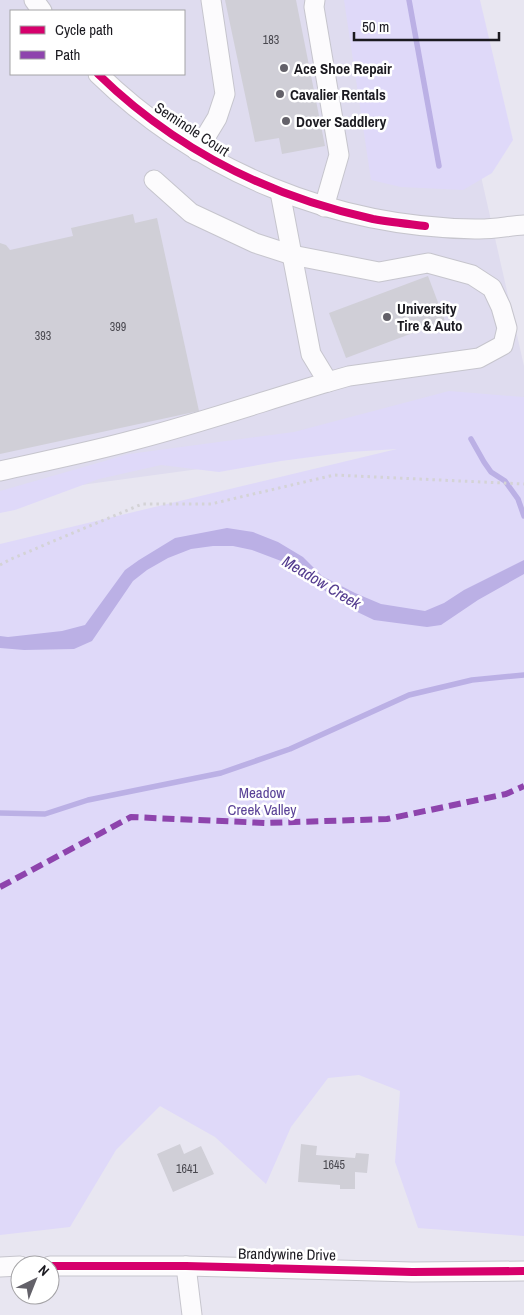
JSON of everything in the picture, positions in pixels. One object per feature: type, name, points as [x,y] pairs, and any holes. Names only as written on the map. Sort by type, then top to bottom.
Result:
[{"type":"street","points":[[197,151],[217,118],[226,94],[211,0]]},
{"type":"street","points":[[315,0],[314,7],[339,155],[324,207]]},
{"type":"street","name":"Seminole Court","points":[[99,75],[145,115],[197,151],[249,179],[280,192],[324,207],[374,219],[425,226],[477,229],[524,225]]},
{"type":"street","points":[[0,471],[133,441],[350,376],[479,358],[503,345],[507,328],[501,307],[492,288],[472,275],[428,264],[379,272],[292,255],[255,243],[191,213],[154,180]]},
{"type":"street","points":[[280,192],[311,354],[328,382]]},
{"type":"street","name":"Brandywine Drive","points":[[60,1266],[186,1266],[412,1272],[524,1271]]},
{"type":"street","points":[[186,1266],[192,1315]]},
{"type":"path","points":[[0,565],[142,504],[210,504],[334,476],[524,484]]},
{"type":"shaded area","points":[[0,0],[441,0],[524,366],[524,425],[0,496]]},
{"type":"green space","points":[[344,0],[480,0],[513,140],[492,173],[463,190],[401,187],[371,180]]},
{"type":"green space","name":"Meadow Creek Valley","points":[[449,391],[524,397],[524,1236],[418,1228],[395,1162],[400,1091],[359,1075],[328,1078],[291,1127],[266,1184],[215,1137],[160,1106],[116,1150],[70,1227],[0,1235],[0,544],[397,449],[349,452],[219,472],[161,465],[99,479],[15,510],[0,513],[0,491],[129,454],[294,432]]},
{"type":"water","name":"Meadow Creek","points":[[227,528],[253,532],[278,542],[303,557],[322,576],[381,604],[425,611],[444,603],[464,590],[524,560],[524,574],[478,600],[441,625],[427,627],[374,620],[347,607],[289,564],[252,550],[233,546],[191,549],[168,558],[147,570],[133,581],[92,641],[74,649],[24,650],[0,648],[0,636],[8,637],[62,631],[85,625],[125,570],[139,560],[175,538]]},
{"type":"building","points":[[225,0],[296,0],[325,146],[282,154],[279,138],[255,142]]},
{"type":"building","points":[[133,214],[135,223],[157,218],[199,411],[0,454],[0,243],[6,245],[10,250],[73,236],[71,228]]},
{"type":"building","name":"University Tire & Auto","points":[[428,276],[445,321],[346,358],[329,313]]},
{"type":"building","points":[[180,1144],[184,1154],[201,1146],[214,1174],[173,1192],[157,1154]]},
{"type":"building","points":[[301,1144],[317,1146],[316,1155],[355,1158],[356,1153],[369,1154],[367,1173],[355,1172],[355,1189],[340,1189],[340,1185],[298,1182]]},
{"type":"waterway","points":[[409,0],[439,166]]},
{"type":"waterway","points":[[471,439],[491,472],[505,481],[518,499],[524,516]]},
{"type":"waterway","points":[[0,813],[45,814],[88,800],[221,773],[290,749],[409,695],[472,680],[524,675]]},
{"type":"marked path","points":[[0,887],[131,817],[266,823],[387,819],[506,794],[524,786]]},
{"type":"cycle path","points":[[99,75],[128,101],[191,147],[260,183],[334,209],[373,219],[425,226]]},
{"type":"cycle path","points":[[60,1266],[186,1266],[412,1272],[524,1271]]},
{"type":"place","name":"Ace Shoe Repair","points":[[284,68]]},
{"type":"place","name":"Cavalier Rentals","points":[[280,94]]},
{"type":"place","name":"Dover Saddlery","points":[[286,121]]},
{"type":"place","name":"University Tire & Auto","points":[[387,317]]}]
